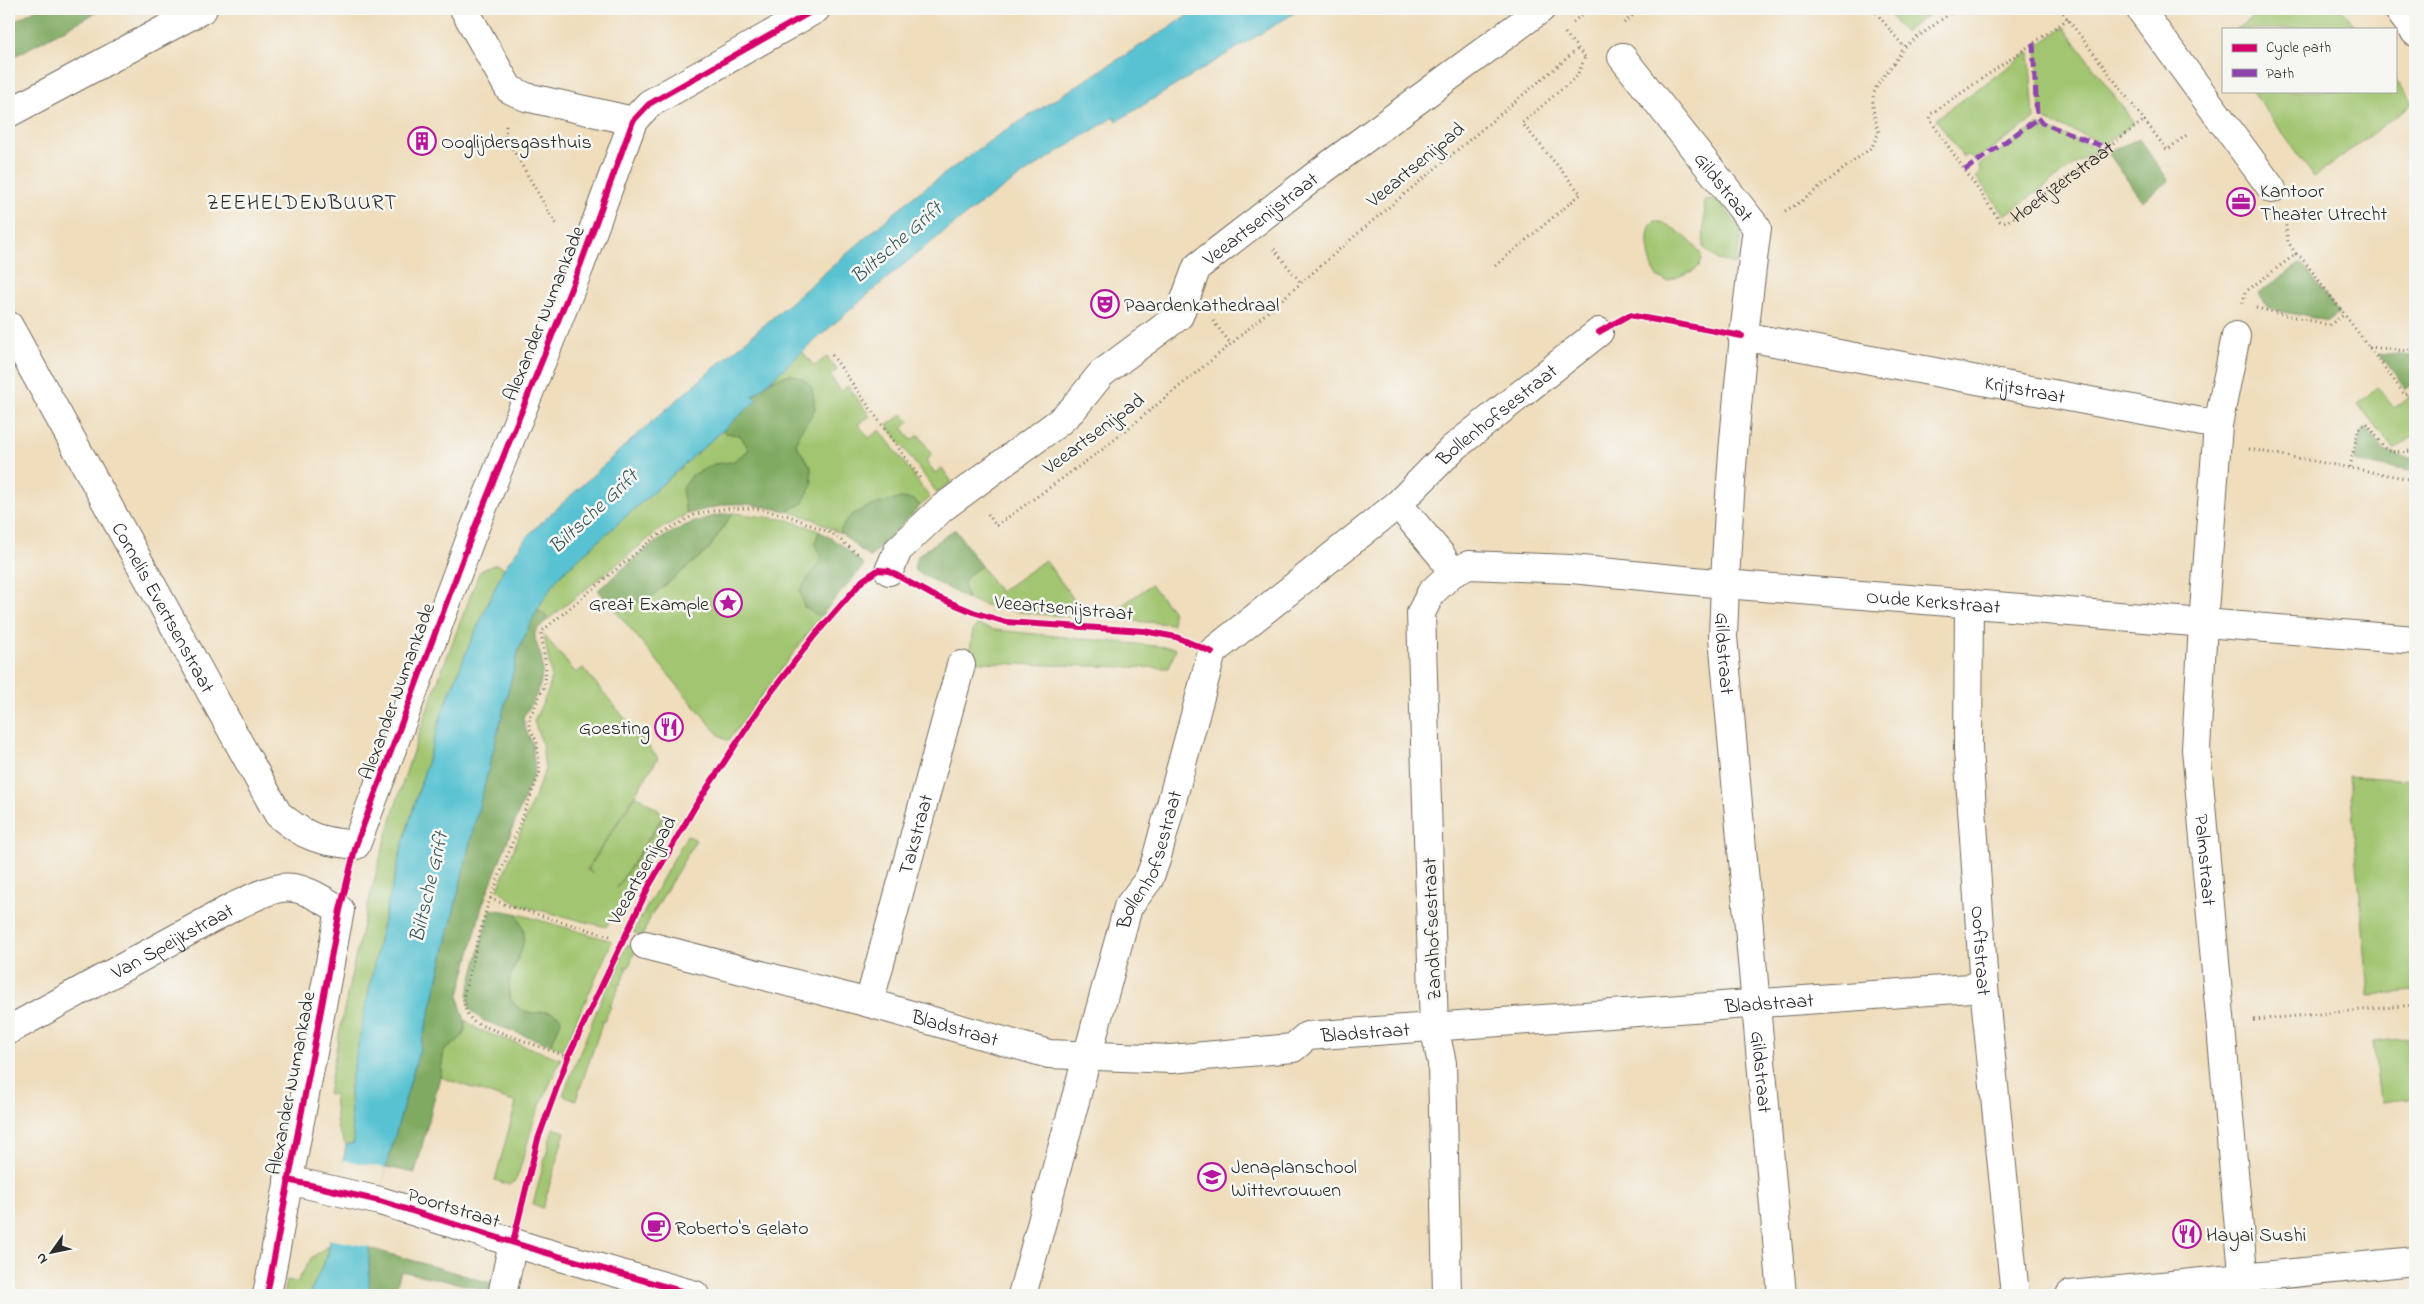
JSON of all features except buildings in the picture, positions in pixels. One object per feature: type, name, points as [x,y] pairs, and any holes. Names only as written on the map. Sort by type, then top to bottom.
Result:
[{"type":"street","points":[[9,113],[203,9]]},
{"type":"street","points":[[464,9],[510,89],[526,97],[633,121],[649,104],[816,9]]},
{"type":"street","name":"Veeartsenijstraat","points":[[884,571],[898,550],[942,508],[1074,410],[1101,374],[1179,316],[1197,267],[1324,169],[1541,9]]},
{"type":"street","points":[[2140,9],[2272,189]]},
{"type":"street","points":[[2398,9],[2415,32]]},
{"type":"street","name":"Gildstraat","points":[[1622,57],[1757,228],[1742,336],[1723,637],[1782,1295]]},
{"type":"street","name":"Alexander Numankade","points":[[356,845],[470,537],[580,266],[633,121]]},
{"type":"street","name":"Cornelis Evertsenstraat","points":[[9,326],[278,814],[299,832],[328,842],[356,845]]},
{"type":"street","name":"Bollenhofsestraat","points":[[1022,1295],[1128,907],[1149,879],[1156,860],[1212,652],[1398,504],[1452,449],[1599,332]]},
{"type":"street","name":"Krijtstraat","points":[[1742,336],[2217,434]]},
{"type":"street","points":[[2217,434],[2236,336]]},
{"type":"street","name":"Palmstraat","points":[[2217,434],[2196,749],[2244,1287]]},
{"type":"street","points":[[1398,504],[1441,555],[1452,573]]},
{"type":"street","name":"Oude Kerkstraat","points":[[1452,573],[1469,565],[1571,569],[1725,584],[2415,640]]},
{"type":"street","name":"Zandhofsestraat","points":[[1447,1295],[1442,1063],[1434,1027],[1421,613],[1432,593],[1452,573]]},
{"type":"street","name":"Ooftstraat","points":[[1969,603],[1968,749],[1984,987],[2015,1295]]},
{"type":"street","name":"Takstraat","points":[[869,1004],[961,665]]},
{"type":"street","name":"Van Speijkstraat","points":[[9,1030],[233,907],[266,891],[289,886],[311,892],[340,910]]},
{"type":"street","name":"Alexander Numankade","points":[[267,1295],[340,910]]},
{"type":"street","name":"Bladstraat","points":[[634,942],[1049,1054],[1086,1057],[1181,1058],[1293,1048],[1307,1036],[1984,987]]},
{"type":"street","name":"Poortstraat","points":[[288,1180],[380,1201],[695,1295]]},
{"type":"street","points":[[502,1295],[513,1242]]},
{"type":"street","points":[[2070,1295],[2244,1287],[2415,1261]]},
{"type":"path","points":[[1569,24],[1589,9]]},
{"type":"path","points":[[1873,9],[1904,46]]},
{"type":"path","points":[[1757,228],[1802,201],[1872,147],[1878,132],[1872,112],[1874,87],[1896,61],[1904,46],[1956,9]]},
{"type":"path","points":[[2060,9],[2166,150],[2216,112]]},
{"type":"path","points":[[1496,266],[1581,194],[1522,123],[1577,76],[1585,57]]},
{"type":"path","points":[[510,89],[506,136],[580,266]]},
{"type":"path","points":[[2272,189],[2284,207],[2288,242],[2296,254],[2302,258],[2405,395],[2415,388]]},
{"type":"path","points":[[2296,254],[2245,292],[2243,305],[2329,325],[2345,314]]},
{"type":"path","points":[[1279,256],[1301,283]]},
{"type":"path","points":[[1216,325],[1231,344]]},
{"type":"path","points":[[2369,347],[2408,351],[2415,345]]},
{"type":"path","points":[[832,355],[942,508]]},
{"type":"path","points":[[2350,467],[2358,429],[2367,423],[2386,450],[2395,452],[2415,451]]},
{"type":"path","points":[[2217,434],[2350,467],[2415,480]]},
{"type":"path","points":[[568,1057],[475,1023],[468,1016],[463,1005],[464,994],[490,898],[540,772],[536,742],[529,727],[529,718],[545,685],[546,668],[540,632],[655,537],[696,514],[723,509],[754,508],[789,516],[833,534],[884,571]]},
{"type":"path","points":[[490,898],[506,905],[634,942]]},
{"type":"path","points":[[2221,1023],[2415,1005]]},
{"type":"path","points":[[565,1066],[572,1048]]},
{"type":"green space","points":[[37,9],[103,9],[9,59],[9,24]]},
{"type":"green space","points":[[1885,9],[1938,9],[1904,32]]},
{"type":"green space","points":[[2265,9],[2342,9],[2356,28],[2237,28]]},
{"type":"green space","points":[[2064,27],[2134,123],[2106,144],[2045,120],[2040,114],[2037,46]]},
{"type":"green space","points":[[2029,52],[2034,119],[1975,160],[1969,155],[1963,157],[1936,119]]},
{"type":"green space","points":[[2396,80],[2413,103],[2314,177],[2253,92],[2396,92]]},
{"type":"green space","points":[[2037,125],[2098,148],[2005,215],[1976,177],[1980,172],[1979,165]]},
{"type":"green space","points":[[2139,139],[2169,181],[2142,201],[2109,154],[2114,149]]},
{"type":"green space","points":[[1705,200],[1719,201],[1742,231],[1736,264],[1718,260],[1703,247]]},
{"type":"green space","points":[[1654,221],[1675,229],[1696,247],[1702,259],[1699,266],[1693,271],[1667,281],[1657,277],[1648,249],[1648,233]]},
{"type":"green space","points":[[2301,262],[2339,313],[2328,321],[2270,309],[2258,294]]},
{"type":"green space","points":[[802,351],[814,366],[827,357],[837,370],[830,376],[841,391],[848,386],[870,416],[858,424],[869,438],[880,430],[930,498],[920,506],[915,500],[889,502],[855,513],[840,532],[841,534],[816,520],[787,511],[802,504],[811,467],[796,445],[798,432],[815,409],[814,403],[790,374],[770,381]]},
{"type":"green space","points":[[2379,353],[2411,356],[2415,353],[2415,383],[2406,389]]},
{"type":"green space","points":[[790,374],[803,379],[811,386],[815,408],[801,430],[796,445],[811,467],[812,485],[802,504],[787,511],[749,504],[728,504],[687,514],[682,490],[691,476],[714,464],[732,462],[749,450],[740,435],[725,433],[723,430],[756,400],[753,396],[770,381]]},
{"type":"green space","points":[[2377,387],[2394,408],[2415,393],[2415,444],[2414,436],[2394,450],[2358,404]]},
{"type":"green space","points":[[903,414],[909,422],[903,428],[911,440],[919,435],[932,455],[926,460],[935,473],[942,468],[952,482],[937,493],[887,425]]},
{"type":"green space","points":[[2367,428],[2384,452],[2415,459],[2415,472],[2354,461],[2361,432]]},
{"type":"green space","points":[[723,430],[725,433],[740,435],[749,450],[732,462],[714,464],[684,507],[687,514],[662,528],[546,621],[547,618],[539,611],[535,612],[542,599],[561,574]]},
{"type":"green space","points":[[901,498],[915,500],[920,506],[870,558],[840,532],[844,524],[857,512],[874,505]]},
{"type":"green space","points":[[733,513],[789,520],[819,531],[815,544],[820,556],[819,563],[800,590],[805,607],[820,617],[728,741],[718,734],[608,602],[630,604],[650,598],[708,550]]},
{"type":"green space","points":[[733,513],[708,550],[650,598],[630,604],[608,602],[598,590],[644,551],[675,530],[712,517]]},
{"type":"green space","points":[[955,529],[981,566],[965,580],[964,588],[969,600],[914,570],[916,559],[920,554]]},
{"type":"green space","points":[[819,531],[842,545],[864,565],[820,617],[804,607],[800,590],[819,563],[820,556],[815,544]]},
{"type":"green space","points":[[1045,560],[1076,602],[1073,617],[1008,610],[969,600],[966,594],[964,588],[965,580],[981,566],[1000,592]]},
{"type":"green space","points":[[496,564],[504,568],[468,648],[442,713],[403,843],[379,940],[350,1086],[354,1143],[346,1145],[337,1128],[334,1094],[328,1094],[342,1017],[369,902],[401,788],[449,652],[480,571]]},
{"type":"green space","points":[[1151,585],[1172,610],[1173,624],[1120,620],[1121,606]]},
{"type":"green space","points":[[535,612],[544,613],[547,618],[535,633],[541,656],[541,681],[536,696],[523,717],[525,728],[532,743],[535,771],[482,906],[459,995],[465,1023],[464,1034],[444,1051],[440,1077],[415,1173],[386,1167],[429,1016],[518,652]]},
{"type":"green space","points":[[977,625],[995,630],[1176,648],[1169,668],[968,661],[973,630]]},
{"type":"green space","points":[[544,635],[576,673],[583,668],[658,758],[587,870],[593,873],[588,869],[636,795],[664,814],[617,888],[665,815],[671,819],[606,927],[519,905],[498,889],[545,770],[542,743],[534,721],[549,689],[551,674]]},
{"type":"green space","points":[[2349,776],[2415,780],[2415,991],[2369,995]]},
{"type":"green space","points":[[687,835],[696,840],[650,918],[642,937],[633,932]]},
{"type":"green space","points":[[490,909],[515,913],[522,925],[524,938],[511,975],[509,993],[512,1001],[527,1013],[550,1012],[560,1017],[561,1021],[551,1045],[482,1020],[470,1009],[468,994]]},
{"type":"green space","points":[[515,913],[612,941],[564,1050],[551,1045],[561,1021],[549,1012],[523,1011],[512,1002],[509,996],[510,977],[518,959],[521,941],[521,929]]},
{"type":"green space","points":[[627,945],[636,948],[629,967],[624,967],[627,969],[620,985],[616,986],[619,988],[611,1004],[608,1005],[611,1006],[604,1022],[601,1021],[602,1024],[576,1100],[563,1095],[604,992]]},
{"type":"green space","points":[[465,1020],[479,1030],[561,1059],[535,1117],[518,1175],[515,1181],[509,1185],[495,1180],[516,1103],[440,1077],[444,1051],[462,1035]]},
{"type":"green space","points":[[2415,1037],[2415,1098],[2380,1102],[2373,1042]]},
{"type":"green space","points":[[553,1128],[565,1132],[543,1208],[533,1204]]},
{"type":"green space","points":[[330,1244],[328,1254],[309,1295],[284,1295],[287,1280],[297,1282],[311,1258]]},
{"type":"green space","points":[[369,1248],[491,1283],[488,1295],[478,1295],[479,1288],[401,1271],[394,1295],[369,1295]]},
{"type":"water","name":"Biltsche Grift","points":[[1198,9],[1301,9],[1117,121],[1114,117],[1023,174],[971,211],[887,278],[753,396],[757,400],[561,574],[554,583],[536,612],[518,652],[429,1016],[386,1167],[369,1248],[369,1295],[309,1295],[328,1254],[346,1145],[354,1143],[350,1086],[379,940],[403,843],[442,713],[468,648],[504,568],[530,533],[641,431],[914,196],[994,138]]},
{"type":"pier","points":[[343,1160],[386,1168],[371,1247],[328,1239]]},
{"type":"marked path","points":[[2033,43],[2037,116],[2042,123],[2107,148]]},
{"type":"marked path","points":[[1965,170],[2039,118]]},
{"type":"cycle path","points":[[267,1295],[340,910],[356,845],[471,537],[580,266],[633,121],[649,104],[816,9]]},
{"type":"cycle path","points":[[1599,332],[1629,315],[1742,336]]},
{"type":"cycle path","name":"Veeartsenijpad","points":[[513,1242],[538,1139],[568,1057],[649,886],[696,805],[763,703],[815,635],[863,580],[878,570],[889,571],[932,595],[973,612],[1006,622],[1144,631],[1176,637],[1212,652]]},
{"type":"cycle path","points":[[288,1180],[380,1201],[540,1251],[695,1295]]},
{"type":"place","name":"Ooglijdersgasthuis","points":[[422,141]]},
{"type":"place","name":"Kantoor Theater Utrecht","points":[[2241,202]]},
{"type":"place","name":"Paardenkathedraal","points":[[1105,304]]},
{"type":"place","name":"Great Example","points":[[728,603]]},
{"type":"place","name":"Goesting","points":[[669,727]]},
{"type":"place","name":"Jenaplanschool Wittevrouwen","points":[[1212,1177]]},
{"type":"place","name":"Roberto's Gelato","points":[[656,1227]]},
{"type":"place","name":"Hayai Sushi","points":[[2187,1234]]},
{"type":"district","name":"ZEEHELDENBUURT","points":[[302,202]]}]
